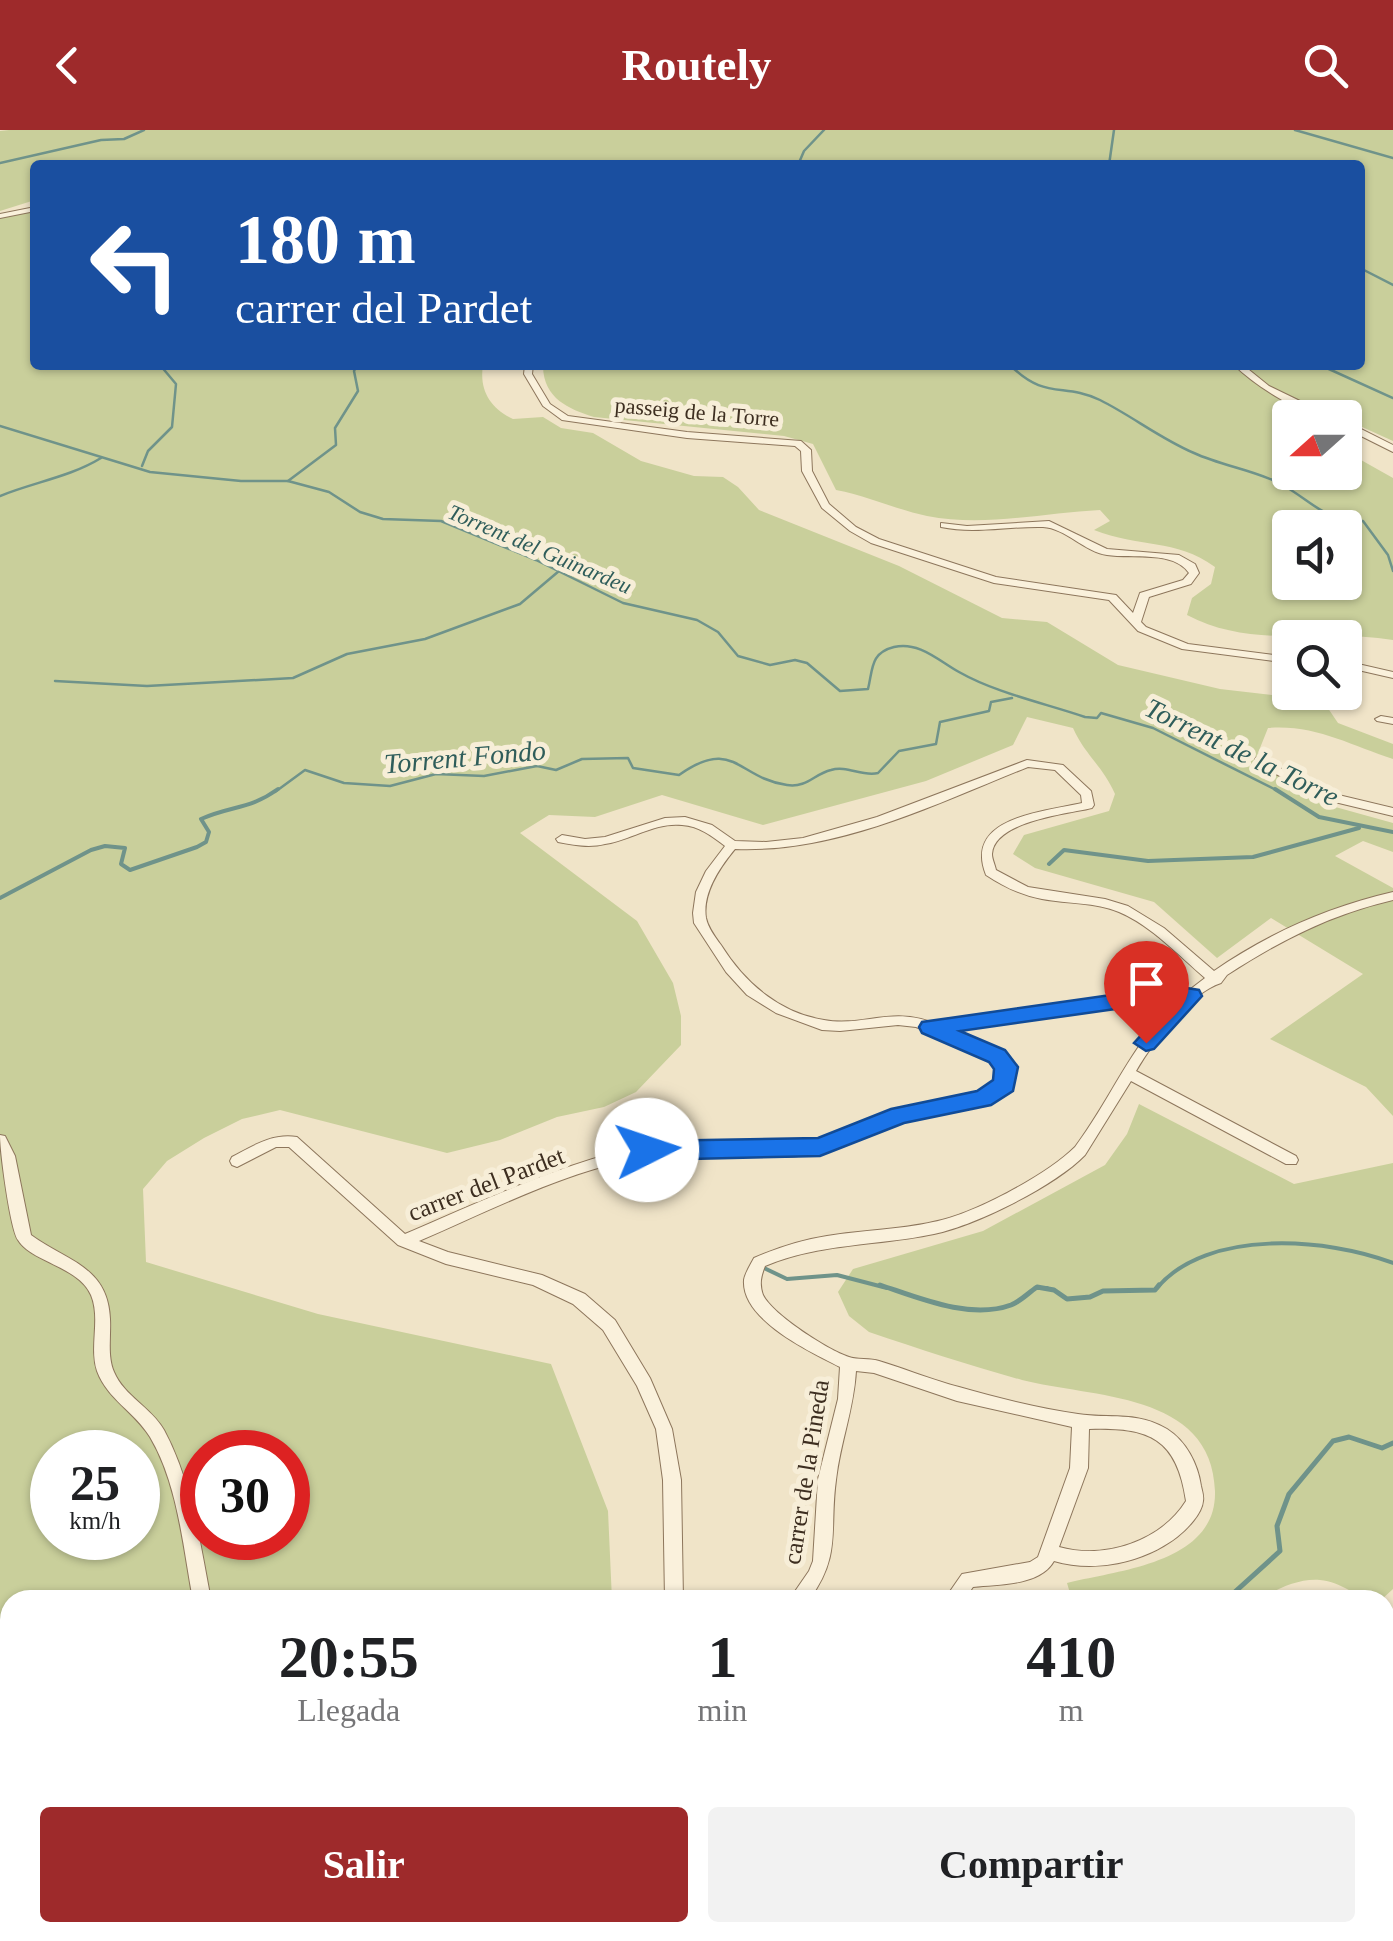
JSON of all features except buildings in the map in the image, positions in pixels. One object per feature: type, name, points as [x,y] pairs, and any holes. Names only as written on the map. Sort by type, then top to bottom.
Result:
[{"type":"street","points":[[0,216],[30,210]]},
{"type":"street","name":"passeig de la Torre","points":[[528,370],[544,402],[560,416],[716,438],[794,442],[806,450],[807,470],[821,500],[862,535],[994,580],[1107,595],[1120,602],[1134,624],[1153,636],[1186,647],[1272,658]]},
{"type":"street","points":[[1244,370],[1266,388],[1292,400]]},
{"type":"street","points":[[1362,433],[1393,449]]},
{"type":"street","points":[[944,525],[967,529],[1049,524],[1105,552],[1175,557],[1188,562],[1193,569],[1192,577],[1144,596],[1134,624]]},
{"type":"street","points":[[1362,668],[1393,675]]},
{"type":"street","points":[[1260,760],[1322,795],[1393,812]]},
{"type":"street","points":[[562,839],[594,842],[645,824],[671,820],[720,831],[732,845],[760,847],[870,824],[1027,763],[1054,764],[1068,774],[1090,802],[1005,827],[988,852],[990,872],[1036,896],[1089,901],[1126,910],[1216,980]]},
{"type":"street","points":[[732,845],[714,866],[698,916],[746,991],[766,1005],[826,1026],[896,1018],[930,1027],[1174,994],[1191,996]]},
{"type":"street","name":"carrer de la Pineda","points":[[806,1590],[822,1561],[827,1479],[846,1399],[848,1364],[774,1322],[766,1313],[752,1284],[759,1262],[826,1240],[925,1230],[969,1216],[1072,1160],[1146,1043],[1191,996],[1300,926],[1347,907],[1393,896]]},
{"type":"street","name":"carrer del Pardet","points":[[403,1241],[499,1199],[625,1156],[688,1147],[820,1147],[900,1115],[983,1098],[1005,1084],[1006,1067],[997,1056],[930,1027]]},
{"type":"street","points":[[1128,1072],[1292,1160]]},
{"type":"street","points":[[0,1140],[8,1156],[24,1238],[82,1274],[98,1295],[104,1368],[110,1383],[138,1408],[159,1438],[179,1499],[200,1590]]},
{"type":"street","points":[[237,1161],[274,1142],[292,1141],[403,1241],[446,1258],[536,1279],[579,1299],[609,1325],[644,1384],[664,1429],[672,1480],[674,1590]]},
{"type":"street","points":[[848,1364],[874,1366],[957,1394],[1081,1422],[1138,1422],[1158,1431],[1187,1463],[1195,1502],[1183,1523],[1140,1547],[1090,1558],[1072,1559],[1050,1552]]},
{"type":"street","points":[[960,1590],[968,1580],[1034,1570],[1050,1552],[1082,1455],[1081,1422]]},
{"type":"green space","points":[[1393,130],[1393,441],[1362,427],[1362,400],[1272,400],[1272,490],[1362,490],[1362,461],[1393,478],[1393,640],[1362,637],[1362,620],[1272,620],[1272,635],[1212,626],[1187,615],[1192,598],[1211,584],[1215,567],[1171,547],[1094,530],[1110,521],[1100,510],[992,520],[948,519],[916,513],[836,490],[813,444],[784,436],[594,417],[559,401],[548,387],[543,370],[1365,370],[1365,160],[30,160],[30,202],[0,211],[0,131]]},
{"type":"green space","points":[[30,212],[30,370],[483,370],[488,397],[513,419],[543,417],[561,428],[593,433],[641,461],[694,476],[723,477],[759,510],[899,566],[1002,618],[1047,622],[1118,665],[1220,689],[1272,695],[1272,710],[1329,710],[1338,723],[1393,744],[1393,759],[1316,732],[1268,728],[1256,758],[1321,803],[1393,823],[1393,852],[1363,841],[1335,856],[1393,888],[1393,1116],[1366,1087],[1270,1039],[1363,974],[1271,918],[1217,958],[1154,902],[1035,868],[1013,854],[1024,835],[1109,811],[1115,794],[1073,728],[1027,717],[1013,745],[926,781],[763,825],[662,795],[595,817],[549,815],[520,833],[637,921],[673,983],[681,1016],[681,1045],[636,1092],[604,1107],[557,1117],[500,1140],[447,1153],[280,1110],[242,1119],[167,1161],[143,1189],[146,1262],[318,1314],[551,1364],[608,1511],[612,1590],[0,1590],[0,218]]},
{"type":"green space","points":[[1139,1104],[1294,1184],[1393,1163],[1392,1590],[1349,1590],[1328,1581],[1312,1580],[1279,1590],[1069,1590],[1067,1583],[1161,1559],[1200,1534],[1211,1515],[1215,1491],[1209,1458],[1193,1434],[1171,1417],[1143,1405],[984,1369],[869,1332],[849,1316],[838,1292],[853,1269],[983,1231],[1105,1165],[1127,1134]]},
{"type":"waterway","points":[[0,163],[101,140],[124,139],[144,130]]},
{"type":"waterway","points":[[800,160],[824,130]]},
{"type":"waterway","points":[[1110,160],[1114,130]]},
{"type":"waterway","points":[[1295,130],[1393,158]]},
{"type":"waterway","points":[[1365,271],[1393,285]]},
{"type":"waterway","points":[[142,466],[148,451],[172,427],[176,384],[164,370]]},
{"type":"waterway","points":[[288,481],[336,445],[335,428],[358,391],[354,370]]},
{"type":"waterway","points":[[1016,370],[1045,387],[1100,400],[1182,447],[1271,479],[1327,513],[1363,521],[1388,555],[1393,571]]},
{"type":"waterway","points":[[1331,370],[1393,398]]},
{"type":"waterway","name":"Torrent del Guinardeu","points":[[0,426],[150,472],[241,481],[288,481]]},
{"type":"waterway","points":[[0,496],[101,458]]},
{"type":"waterway","name":"Torrent del Guinardeu","points":[[288,481],[329,492],[360,512],[383,519],[441,521],[559,571]]},
{"type":"waterway","points":[[55,681],[147,686],[293,678],[347,654],[425,639],[520,604],[559,571]]},
{"type":"waterway","name":"Torrent del Guinardeu","points":[[559,571],[623,603],[697,620],[718,632],[738,656],[770,665],[795,660],[807,663],[840,691],[868,689],[874,663],[881,653],[894,647],[912,647],[1004,692],[1085,717],[1097,718],[1101,713],[1153,728],[1279,791]]},
{"type":"waterway","name":"Torrent Fondo","points":[[275,792],[305,770],[344,783],[390,786],[436,774],[484,776],[537,766],[556,770],[582,759],[628,758],[633,768],[679,775],[697,764],[724,759],[770,781],[794,785],[837,769],[878,773],[899,751],[936,744],[940,722],[989,711],[991,702],[1012,698]]},
{"type":"waterway","name":"Torrent Fondo","points":[[0,898],[105,846],[125,848],[121,864],[130,870],[197,847],[206,842],[209,832],[201,819],[258,801],[278,789]]},
{"type":"waterway","name":"Torrent de la Torre","points":[[1275,789],[1279,791]]},
{"type":"waterway","name":"Torrent de la Torre","points":[[1279,791],[1319,817],[1393,832]]},
{"type":"waterway","points":[[1049,864],[1064,850],[1148,861],[1253,857],[1359,828]]},
{"type":"waterway","points":[[1157,1288],[1179,1269],[1206,1255],[1237,1247],[1303,1244],[1366,1254],[1393,1263]]},
{"type":"waterway","points":[[764,1268],[787,1279],[837,1275],[887,1288]]},
{"type":"waterway","points":[[880,1285],[945,1306],[979,1310],[1011,1305],[1037,1287],[1043,1288]]},
{"type":"waterway","points":[[1043,1288],[1067,1299],[1090,1297],[1103,1291],[1155,1290],[1159,1285]]},
{"type":"waterway","points":[[1037,1288],[1043,1288]]},
{"type":"waterway","points":[[1043,1288],[1047,1288]]},
{"type":"waterway","points":[[1237,1590],[1280,1551],[1277,1526],[1289,1494],[1333,1441],[1349,1437],[1382,1448],[1393,1443]]},
{"type":"route","points":[[647,1150],[820,1147],[900,1115],[983,1098],[1005,1084],[1006,1067],[997,1056],[930,1027],[1174,994],[1191,996],[1146,1043]]}]
